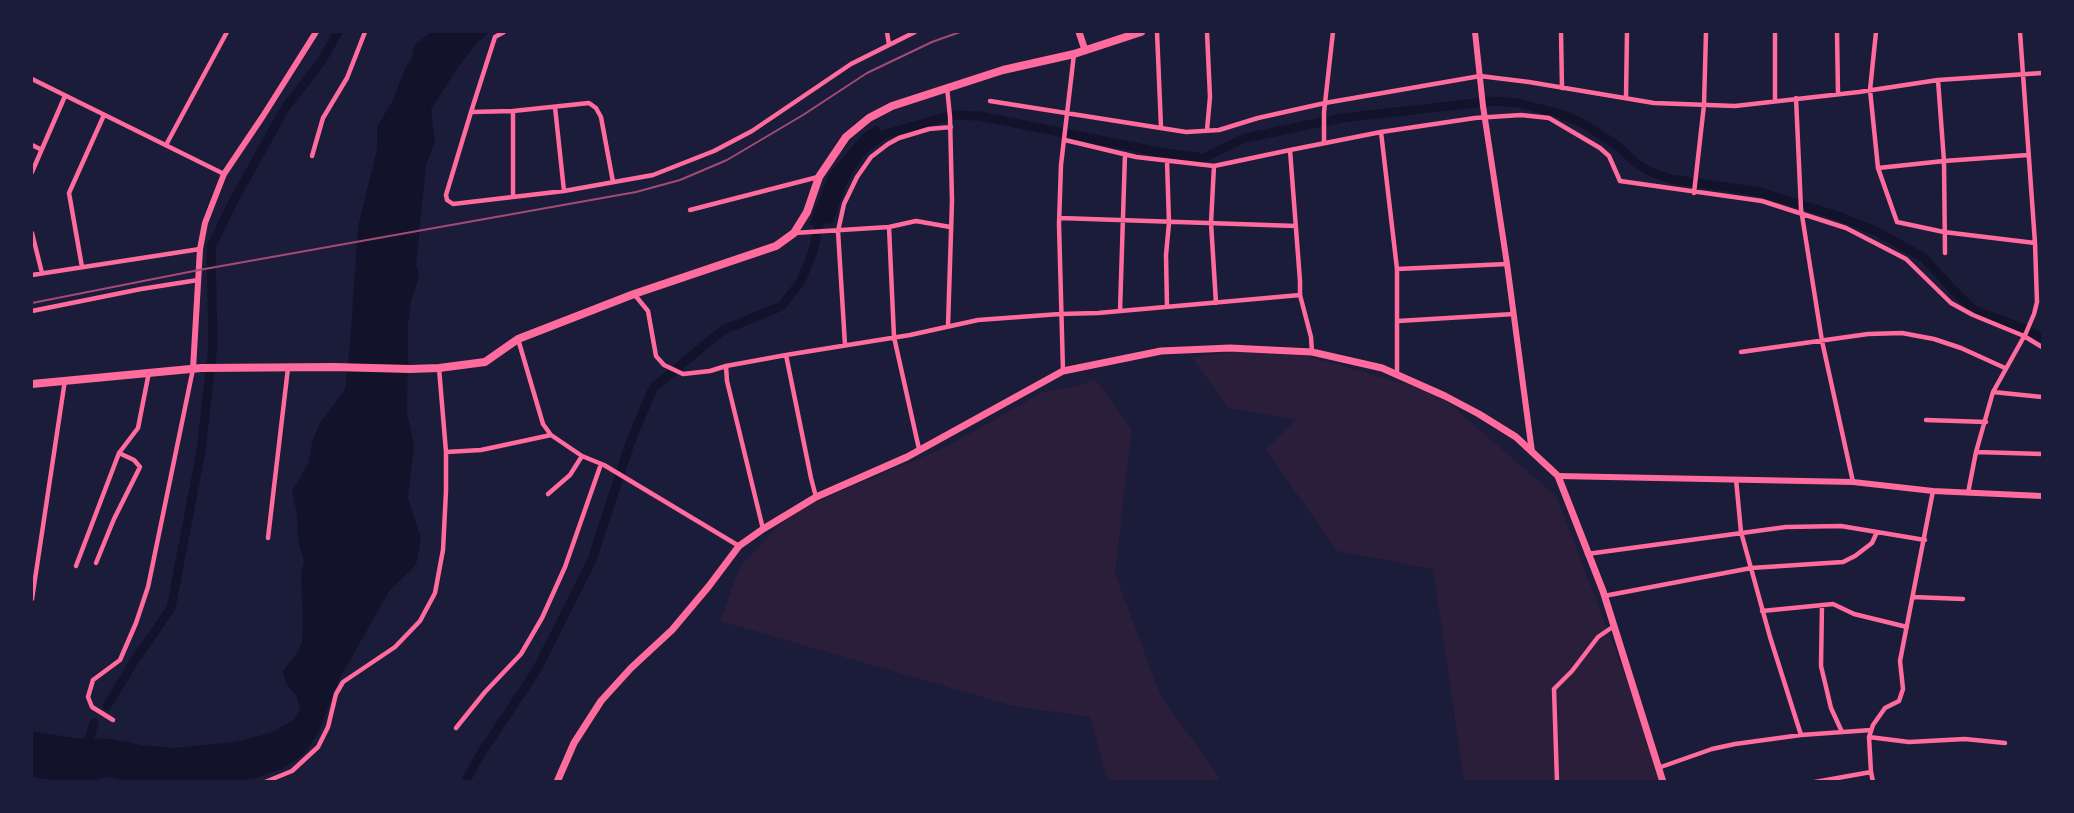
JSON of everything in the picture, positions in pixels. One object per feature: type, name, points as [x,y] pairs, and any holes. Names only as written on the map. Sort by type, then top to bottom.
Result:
[{"type":"highway","points":[[32,384],[197,368],[410,369],[485,362],[518,339],[634,294],[776,246],[794,233],[807,212],[819,177],[846,137],[869,118],[892,106],[1003,70],[1074,54],[1141,32]]},
{"type":"main road","points":[[1079,32],[1085,50]]},
{"type":"main road","points":[[557,782],[574,743],[601,701],[631,668],[672,630],[739,546],[763,529],[816,497],[907,457],[1063,371],[1161,351],[1230,348],[1312,352],[1382,368],[1479,414],[1515,437],[1558,476],[1604,596],[1663,782]]},
{"type":"street","points":[[166,145],[227,32]]},
{"type":"street","points":[[113,720],[92,707],[88,697],[93,680],[120,660],[148,587],[197,368],[198,280],[200,249],[206,223],[224,174],[316,32]]},
{"type":"street","points":[[312,156],[323,118],[347,78],[365,32]]},
{"type":"street","points":[[504,32],[495,37],[446,195],[447,200],[453,204],[564,191],[653,175],[714,151],[752,132],[850,64],[915,32]]},
{"type":"street","points":[[887,32],[889,45]]},
{"type":"street","points":[[1157,32],[1161,127]]},
{"type":"street","points":[[1207,32],[1210,97],[1207,130]]},
{"type":"street","points":[[1324,142],[1324,112],[1333,32]]},
{"type":"street","points":[[1475,32],[1483,106],[1532,452]]},
{"type":"street","points":[[1561,32],[1562,88]]},
{"type":"street","points":[[1626,98],[1627,32]]},
{"type":"street","points":[[1694,193],[1704,105],[1706,32]]},
{"type":"street","points":[[1775,32],[1775,100]]},
{"type":"street","points":[[1837,32],[1838,94]]},
{"type":"street","points":[[1875,32],[1870,90],[1878,168],[1897,222],[1944,232],[2036,243]]},
{"type":"street","points":[[1968,493],[1976,452],[1993,392],[2034,314],[2040,272],[2028,155],[2020,32]]},
{"type":"street","points":[[1063,371],[1060,314],[1060,165],[1074,54]]},
{"type":"street","points":[[990,101],[1186,132],[1220,130],[1258,118],[1325,103],[1480,76],[1654,103],[1735,106],[1938,80],[2043,73]]},
{"type":"street","points":[[32,79],[224,174]]},
{"type":"street","points":[[1938,80],[1944,160],[1945,253]]},
{"type":"street","points":[[947,87],[951,127],[952,201],[948,326]]},
{"type":"street","points":[[32,172],[40,149],[65,96]]},
{"type":"street","points":[[1796,98],[1802,212],[1822,340],[1853,482]]},
{"type":"street","points":[[471,112],[513,111],[589,104],[596,108],[601,117],[613,182]]},
{"type":"street","points":[[555,107],[564,191]]},
{"type":"street","points":[[513,111],[513,196]]},
{"type":"street","points":[[82,267],[69,193],[104,115]]},
{"type":"street","points":[[1065,137],[1125,154],[1214,166],[1324,142],[1485,117],[1521,115],[1549,118],[1605,152],[1620,181],[1762,201],[1846,228],[1906,259],[1951,303],[1973,315],[2025,334],[2043,347]]},
{"type":"street","points":[[845,345],[836,231],[844,204],[856,177],[871,157],[899,138],[929,129],[951,127]]},
{"type":"street","points":[[1381,132],[1397,269],[1397,374]]},
{"type":"street","points":[[32,145],[40,149]]},
{"type":"street","points":[[1290,150],[1300,295],[1311,337],[1312,352]]},
{"type":"street","points":[[1120,311],[1125,154]]},
{"type":"street","points":[[1878,168],[1944,160],[2028,155]]},
{"type":"street","points":[[1167,161],[1169,223],[1166,255],[1167,307]]},
{"type":"street","points":[[1214,166],[1211,223],[1216,303]]},
{"type":"street","points":[[690,210],[819,177]]},
{"type":"street","points":[[1059,218],[1296,225]]},
{"type":"street","points":[[794,233],[889,227],[916,221],[950,227]]},
{"type":"street","points":[[889,227],[894,337],[919,450]]},
{"type":"street","points":[[32,233],[42,273]]},
{"type":"street","points":[[32,275],[200,249]]},
{"type":"street","points":[[1397,269],[1507,264]]},
{"type":"street","points":[[32,311],[198,280]]},
{"type":"street","points":[[634,294],[648,311],[656,356],[664,365],[683,374],[710,372],[726,366],[978,320],[1120,311],[1300,295]]},
{"type":"street","points":[[1398,321],[1514,314]]},
{"type":"street","points":[[1741,352],[1868,334],[1902,333],[1934,339],[1961,348],[2005,368]]},
{"type":"street","points":[[518,339],[543,424],[551,435],[582,456],[603,464],[739,546]]},
{"type":"street","points":[[786,355],[816,497]]},
{"type":"street","points":[[726,366],[727,381],[763,529]]},
{"type":"street","points":[[268,538],[288,368]]},
{"type":"street","points":[[265,782],[292,771],[318,747],[328,727],[336,694],[343,681],[395,647],[420,621],[435,593],[443,550],[446,452],[439,368]]},
{"type":"street","points":[[76,566],[119,453],[138,428],[149,372]]},
{"type":"street","points":[[32,599],[64,380]]},
{"type":"street","points":[[1993,392],[2043,397]]},
{"type":"street","points":[[1926,420],[1986,422]]},
{"type":"street","points":[[446,452],[481,450],[551,435]]},
{"type":"street","points":[[1976,452],[2043,454]]},
{"type":"street","points":[[96,563],[114,519],[140,467],[134,460],[119,453]]},
{"type":"street","points":[[548,494],[570,475],[582,456]]},
{"type":"street","points":[[456,728],[485,692],[521,654],[542,618],[565,567],[603,464]]},
{"type":"street","points":[[1558,476],[1853,482],[1933,491],[2043,496]]},
{"type":"street","points":[[1736,479],[1741,532],[1762,611],[1801,735]]},
{"type":"street","points":[[1873,782],[1869,737],[1885,708],[1899,701],[1903,689],[1900,661],[1933,491]]},
{"type":"street","points":[[1587,554],[1786,527],[1841,526],[1925,540]]},
{"type":"street","points":[[1604,596],[1751,568],[1843,562],[1872,543],[1877,532]]},
{"type":"street","points":[[1913,597],[1963,599]]},
{"type":"street","points":[[1762,611],[1833,604],[1854,614],[1907,627]]},
{"type":"street","points":[[1822,605],[1821,666],[1831,708],[1842,732]]},
{"type":"street","points":[[1557,782],[1554,689],[1572,671],[1598,637],[1614,626]]},
{"type":"street","points":[[1658,768],[1712,749],[1801,735],[1871,730]]},
{"type":"street","points":[[1869,737],[1910,742],[1965,739],[2005,743]]},
{"type":"street","points":[[1815,782],[1871,772]]},
{"type":"shaded area","points":[[431,32],[489,32],[475,45],[459,66],[431,109],[435,142],[426,165],[416,265],[419,274],[411,300],[408,324],[407,413],[414,445],[408,498],[421,539],[416,565],[389,591],[339,680],[318,733],[304,754],[284,768],[240,781],[132,782],[108,777],[92,781],[66,782],[32,777],[32,731],[73,738],[111,739],[174,748],[235,742],[271,733],[294,720],[300,708],[297,697],[286,683],[283,671],[299,650],[302,642],[301,576],[304,560],[298,540],[297,514],[292,491],[309,462],[312,442],[320,423],[345,389],[358,227],[377,149],[377,127],[393,100],[412,57],[414,46]]},
{"type":"shaded area","points":[[877,125],[885,137],[863,157],[853,172],[833,223],[809,225],[829,174],[863,134]]},
{"type":"shaded area","points":[[1276,347],[1437,393],[1556,496],[1666,781],[1464,781],[1433,569],[1337,551],[1266,450],[1297,419],[1228,408],[1192,357]]},
{"type":"shaded area","points":[[1094,378],[1132,429],[1115,573],[1161,697],[1214,769],[1220,781],[1108,781],[1090,717],[1013,706],[720,621],[741,565],[793,511],[944,448],[1043,392],[1082,385]]},
{"type":"waterway","points":[[107,706],[171,608],[201,451],[213,345],[211,247],[285,108],[321,62],[338,32]]},
{"type":"waterway","points":[[874,142],[883,135],[952,115],[979,116],[1159,152],[1203,158],[1245,138],[1342,118],[1493,101],[1518,103],[1561,114],[1580,122],[1618,146],[1636,163],[1651,172],[1671,179],[1760,192],[1838,216],[1878,232],[1924,258],[1974,310],[2025,329],[2042,338]]},
{"type":"waterway","points":[[465,782],[480,755],[536,671],[592,560],[630,443],[653,388],[723,330],[782,306],[801,281],[813,251],[822,212]]},
{"type":"waterway","points":[[90,750],[89,740],[94,723]]},
{"type":"railway","points":[[32,303],[199,270],[636,192],[680,180],[727,160],[803,115],[867,73],[932,42],[960,32]]}]
